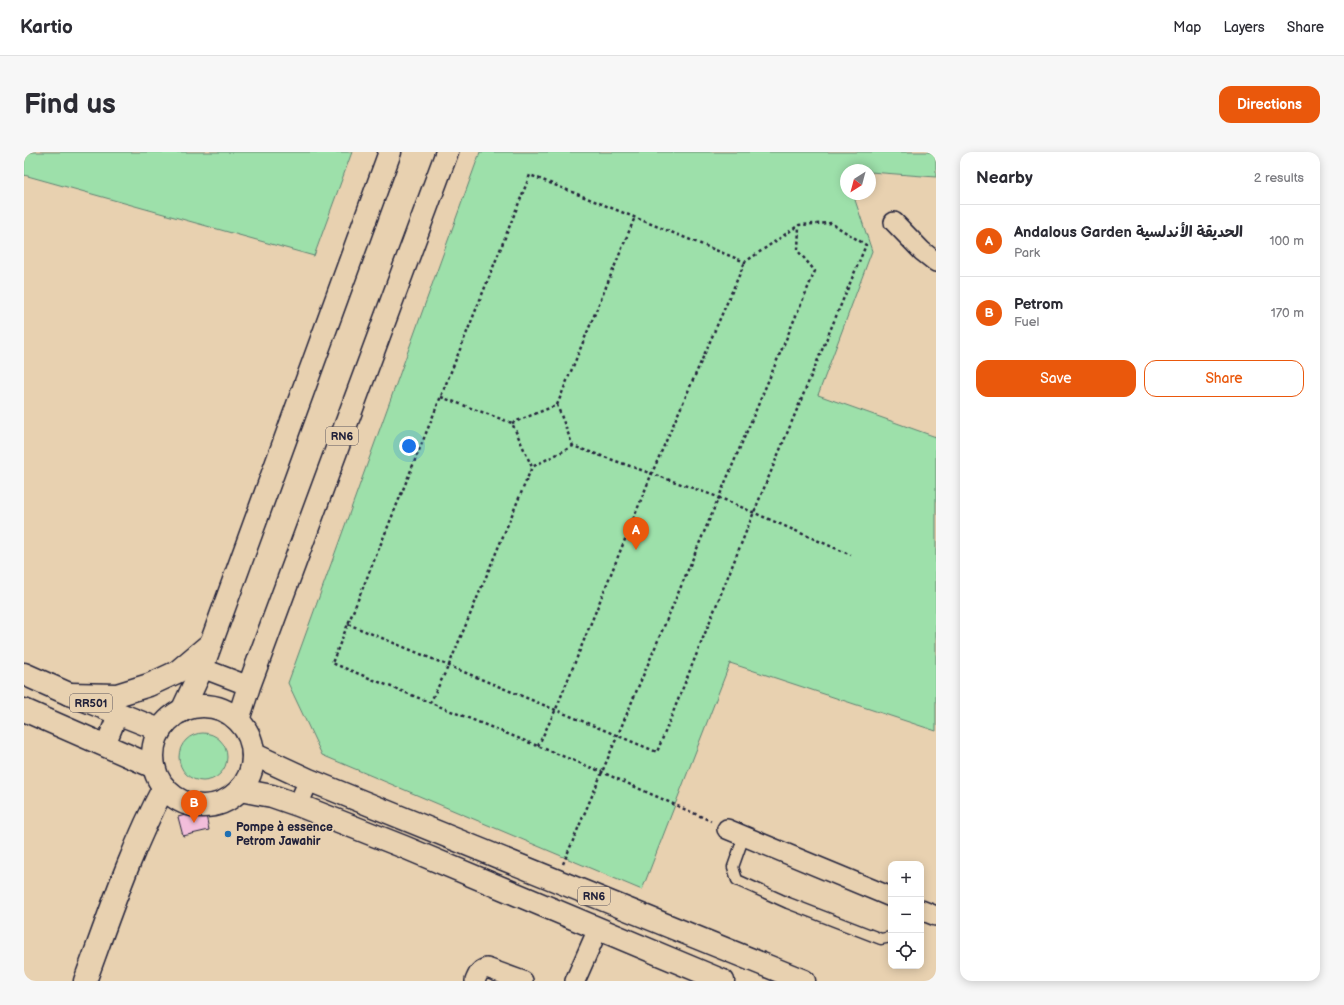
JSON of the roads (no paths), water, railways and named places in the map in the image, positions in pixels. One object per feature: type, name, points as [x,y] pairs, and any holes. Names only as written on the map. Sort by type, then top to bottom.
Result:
[{"type":"main road","points":[[182,711],[202,668],[390,152]]},
{"type":"main road","name":"RN6","points":[[238,720],[249,686],[447,152]]},
{"type":"main road","points":[[69,694],[117,694],[149,685],[177,672],[210,644]]},
{"type":"main road","name":"RR501","points":[[24,674],[69,694],[160,730]]},
{"type":"main road","points":[[211,707],[230,714],[238,720],[246,730],[251,742],[253,754],[252,767],[248,779],[240,790],[231,798],[220,804],[208,807],[183,803],[172,796],[158,778],[154,767],[153,757],[156,739],[160,730],[169,719],[182,711],[191,708],[211,707]]},
{"type":"main road","name":"RR501","points":[[24,710],[154,767]]},
{"type":"main road","name":"RN6","points":[[253,754],[309,780],[804,981]]},
{"type":"main road","points":[[85,981],[149,814],[164,787]]},
{"type":"main road","name":"RN6","points":[[240,790],[272,796],[298,805],[411,850],[723,981]]},
{"type":"street","points":[[894,222],[936,262]]},
{"type":"street","points":[[202,668],[249,686]]},
{"type":"street","points":[[105,746],[118,714]]},
{"type":"street","points":[[298,805],[309,780]]},
{"type":"street","points":[[736,832],[888,896]]},
{"type":"street","points":[[924,911],[936,916]]},
{"type":"street","points":[[575,981],[598,929]]},
{"type":"street","points":[[474,981],[481,970],[486,968],[523,981]]},
{"type":"lane","points":[[736,832],[733,867],[737,880],[788,903],[881,939],[888,938]]},
{"type":"place","name":"Andalous Garden الحديقة الأندلسية","points":[[636,550]]},
{"type":"place","name":"Petrom","points":[[194,823]]},
{"type":"place","name":"Pompe à essence Petrom Jawahir","points":[[228,834]]}]
